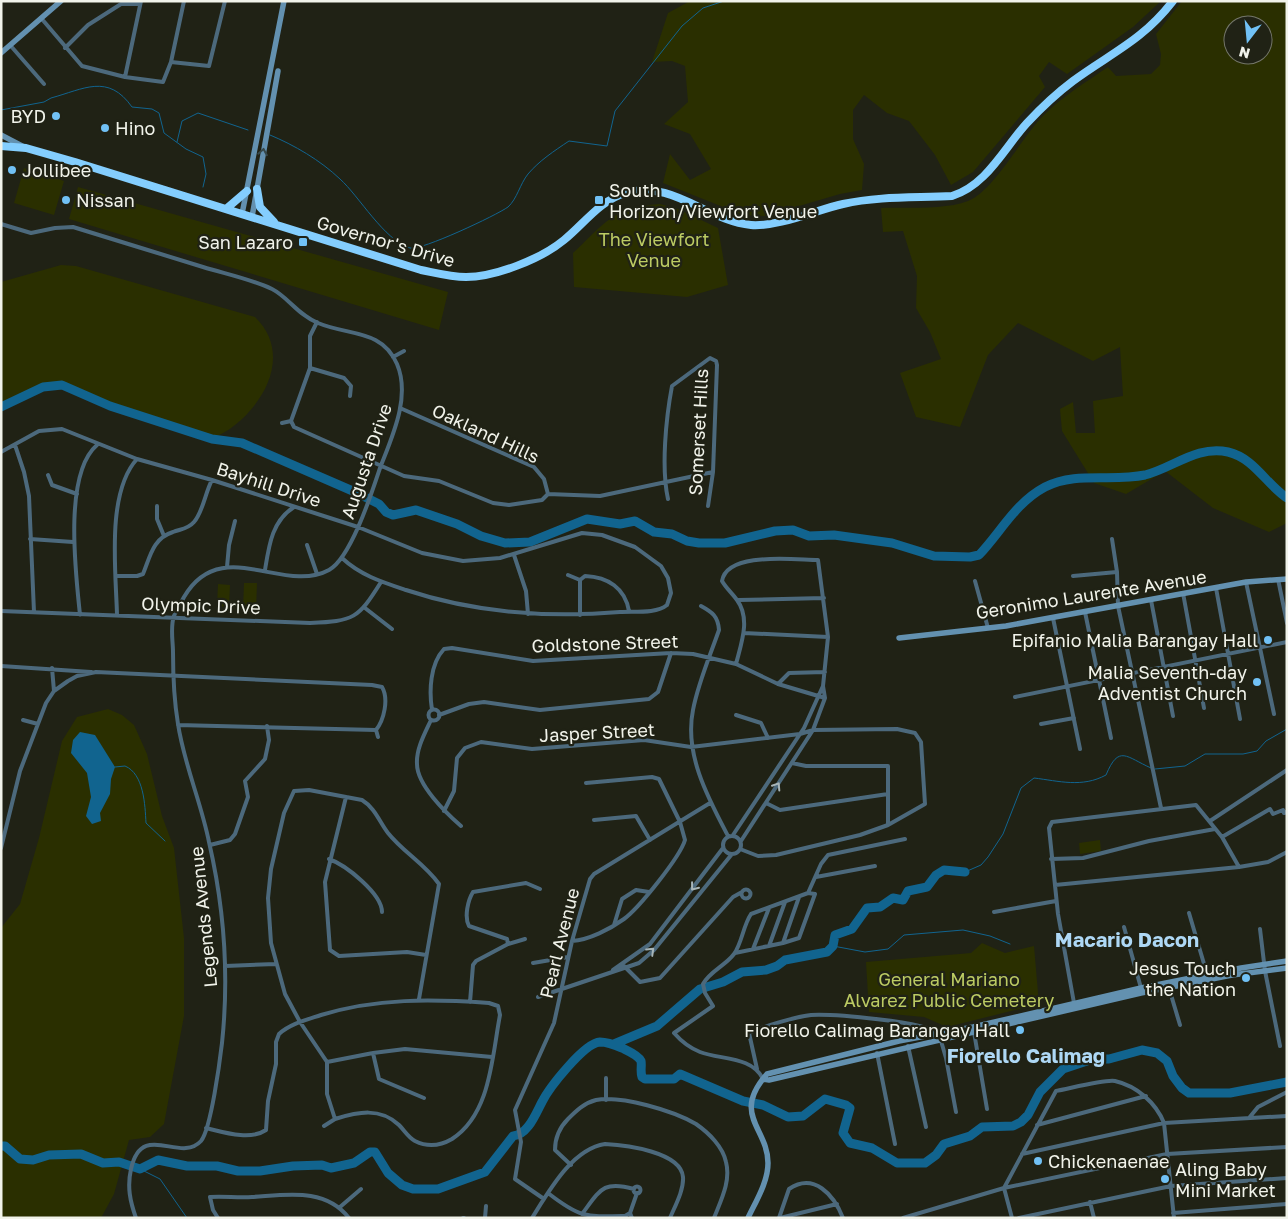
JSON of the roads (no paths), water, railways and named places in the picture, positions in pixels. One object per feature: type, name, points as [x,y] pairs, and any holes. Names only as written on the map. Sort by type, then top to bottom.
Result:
[{"type":"highway","name":"Governor's Drive","points":[[1,146],[26,148],[421,270],[467,277],[496,272],[538,256],[563,242],[603,204],[616,196],[639,190],[667,193],[728,220],[754,225],[768,224],[844,204],[874,199],[952,196],[971,188],[982,179],[1027,123],[1057,94],[1073,81],[1137,39],[1173,1]]},
{"type":"highway","points":[[226,209],[248,187]]},
{"type":"highway","points":[[257,187],[264,213],[278,225]]},
{"type":"main road","points":[[1,53],[61,1]]},
{"type":"main road","points":[[242,214],[284,1]]},
{"type":"main road","points":[[252,217],[278,71]]},
{"type":"main road","points":[[268,84],[273,94]]},
{"type":"main road","points":[[1,136],[26,148]]},
{"type":"main road","points":[[248,187],[257,187]]},
{"type":"main road","name":"Geronimo Laurente Avenue","points":[[899,638],[988,628],[1053,618],[1246,582],[1287,579]]},
{"type":"main road","points":[[748,1218],[763,1186],[768,1164],[765,1149],[752,1118],[757,1088],[767,1074],[1287,962]]},
{"type":"main road","points":[[974,1030],[1074,1003],[1207,974],[1264,967],[1287,968]]},
{"type":"main road","points":[[763,1078],[769,1080],[908,1046],[940,1036]]},
{"type":"street","points":[[41,18],[82,66],[126,77],[163,82],[171,62],[184,1]]},
{"type":"street","points":[[171,62],[209,66],[225,1]]},
{"type":"street","points":[[65,48],[88,25],[121,4],[140,3],[126,77]]},
{"type":"street","points":[[10,45],[44,84]]},
{"type":"street","name":"Augusta Drive","points":[[1,224],[31,232],[73,227],[271,288],[301,313],[317,322],[379,340],[393,357],[403,386],[400,408],[364,513],[342,558],[333,568],[317,574],[293,574],[227,567],[208,574],[192,586],[173,618]]},
{"type":"street","points":[[317,322],[310,336],[310,368],[291,421],[294,427],[404,476],[439,481],[484,500],[501,504],[542,500],[548,494],[600,496],[712,472]]},
{"type":"street","points":[[393,357],[404,351]]},
{"type":"street","name":"Somerset Hills","points":[[664,483],[672,386],[706,360],[714,359],[717,365],[712,472],[708,506]]},
{"type":"street","points":[[310,368],[344,378],[351,386],[350,396]]},
{"type":"street","name":"Oakland Hills","points":[[400,408],[534,467],[544,478],[548,494]]},
{"type":"street","points":[[282,423],[291,421]]},
{"type":"street","name":"Bayhill Drive","points":[[1,452],[31,434],[54,429],[69,431],[97,445],[137,459],[212,480],[358,526],[422,553],[442,557],[478,561],[514,555],[582,533],[613,537],[642,551],[661,566],[668,578],[670,593],[668,605]]},
{"type":"street","points":[[15,445],[27,483],[34,612]]},
{"type":"street","points":[[80,615],[73,542],[77,494],[89,454],[97,445]]},
{"type":"street","points":[[117,616],[116,532],[120,500],[127,474],[137,459]]},
{"type":"street","points":[[48,475],[52,485],[77,494]]},
{"type":"street","points":[[141,575],[155,545],[164,536],[186,528],[195,521],[212,480]]},
{"type":"street","points":[[664,483],[668,499]]},
{"type":"street","points":[[158,506],[157,519],[164,536]]},
{"type":"street","points":[[265,570],[270,542],[279,521],[284,513],[294,507]]},
{"type":"street","points":[[227,567],[234,521]]},
{"type":"street","points":[[30,539],[73,542]]},
{"type":"street","points":[[1112,539],[1117,572],[1118,606],[1161,808]]},
{"type":"street","points":[[307,545],[317,574]]},
{"type":"street","points":[[514,555],[526,591],[528,614]]},
{"type":"street","points":[[342,558],[355,570],[381,582],[448,604],[528,614],[580,615],[656,610],[668,605],[674,608]]},
{"type":"street","points":[[736,664],[744,633],[744,617],[738,600],[722,582],[723,574],[735,564],[767,559],[818,560],[828,637],[823,686],[825,698],[812,730],[741,841],[740,849]]},
{"type":"street","points":[[1073,576],[1117,572]]},
{"type":"street","points":[[116,576],[141,575]]},
{"type":"street","points":[[141,575],[144,581]]},
{"type":"street","points":[[568,575],[580,580]]},
{"type":"street","points":[[580,580],[585,576],[590,576],[615,585],[624,593],[629,611]]},
{"type":"street","points":[[1278,579],[1287,623]]},
{"type":"street","points":[[580,580],[580,615]]},
{"type":"street","points":[[976,581],[988,628]]},
{"type":"street","name":"Olympic Drive","points":[[1,611],[337,622],[354,617],[365,608],[381,582]]},
{"type":"street","points":[[1246,582],[1262,647],[1274,714]]},
{"type":"street","points":[[1216,588],[1226,655],[1240,719]]},
{"type":"street","points":[[1183,593],[1204,708]]},
{"type":"street","points":[[738,600],[824,598]]},
{"type":"street","points":[[1151,600],[1173,716]]},
{"type":"street","points":[[701,606],[713,613],[718,621],[718,630],[692,710],[691,747],[710,803],[728,836]]},
{"type":"street","points":[[365,608],[392,628]]},
{"type":"street","points":[[1085,612],[1111,738]]},
{"type":"street","name":"Legends Avenue","points":[[136,1218],[129,1196],[130,1173],[133,1160],[140,1150],[153,1144],[182,1148],[195,1146],[205,1135],[221,1049],[225,966],[210,845],[178,725],[173,675],[173,618]]},
{"type":"street","points":[[1053,618],[1080,749]]},
{"type":"street","points":[[744,633],[828,637]]},
{"type":"street","points":[[1014,697],[1287,642]]},
{"type":"street","name":"Goldstone Street","points":[[432,710],[430,689],[439,655],[444,649],[452,648],[533,661],[671,653],[693,654],[736,664],[778,684],[825,698]]},
{"type":"street","points":[[430,720],[437,720],[439,715],[469,704],[484,702],[540,710],[649,699],[658,692],[671,653]]},
{"type":"street","points":[[1,666],[372,685],[382,688]]},
{"type":"street","points":[[1,848],[20,771],[38,724],[54,691],[52,668]]},
{"type":"street","points":[[54,691],[78,676],[96,672]]},
{"type":"street","points":[[778,684],[788,673],[825,672]]},
{"type":"street","points":[[378,737],[376,730],[383,718],[385,697],[382,688],[385,681]]},
{"type":"street","points":[[624,966],[650,944],[723,848],[724,840],[728,836],[733,835],[800,734],[823,686]]},
{"type":"street","points":[[439,715],[437,711],[432,710],[428,716],[430,720],[418,752],[417,765],[420,778],[444,811],[461,826]]},
{"type":"street","points":[[736,715],[761,723],[768,738]]},
{"type":"street","points":[[1041,724],[1074,718]]},
{"type":"street","points":[[23,720],[38,724]]},
{"type":"street","points":[[178,725],[376,730]]},
{"type":"street","points":[[210,845],[230,840],[237,831],[248,797],[245,781],[260,767],[268,750],[266,726]]},
{"type":"street","name":"Jasper Street","points":[[444,811],[454,791],[457,758],[465,748],[481,742],[532,749],[644,740],[691,747],[800,734],[812,730],[897,729],[915,733],[921,742],[925,804],[888,825]]},
{"type":"street","points":[[740,849],[758,856],[776,855],[860,835],[888,825],[888,766],[806,766],[792,763]]},
{"type":"street","points":[[1210,820],[1287,770]]},
{"type":"street","points":[[572,941],[589,938],[630,914],[667,870],[684,844],[685,835],[659,779],[652,777],[586,784]]},
{"type":"street","points":[[335,1119],[327,1094],[328,1062],[300,1022],[285,994],[271,943],[268,898],[275,851],[291,795],[294,791],[303,789],[366,802],[376,813],[388,833],[439,884],[419,999]]},
{"type":"street","points":[[766,803],[780,810],[888,794]]},
{"type":"street","points":[[346,797],[329,859],[325,898],[328,946],[332,953],[339,956],[410,952],[426,954]]},
{"type":"street","name":"Pearl Avenue","points":[[544,1199],[515,1179],[521,1142],[515,1119],[517,1102],[554,1023],[568,957],[590,878],[710,803]]},
{"type":"street","points":[[1074,1003],[1056,901],[1056,885],[1051,858],[1049,828],[1052,822],[1196,805],[1222,837],[1239,866]]},
{"type":"street","points":[[1222,837],[1266,810],[1270,809],[1273,814],[1283,810],[1284,813],[1287,812]]},
{"type":"street","points":[[594,820],[636,816],[650,840]]},
{"type":"street","points":[[1,825],[7,826]]},
{"type":"street","points":[[1051,858],[1083,858],[1149,841],[1215,829]]},
{"type":"street","points":[[733,835],[741,841]]},
{"type":"street","points":[[808,893],[820,864],[828,855],[905,839]]},
{"type":"street","points":[[723,848],[732,854]]},
{"type":"street","points":[[538,997],[624,966],[639,963],[654,950],[732,854],[740,849]]},
{"type":"street","points":[[1056,885],[1268,862],[1287,852]]},
{"type":"street","points":[[329,859],[351,870],[380,902],[382,912]]},
{"type":"street","points":[[816,877],[875,866]]},
{"type":"street","points":[[508,944],[507,939],[469,926],[466,921],[470,898],[473,892],[526,883],[540,889]]},
{"type":"street","points":[[614,924],[622,899],[636,890],[649,892]]},
{"type":"street","points":[[624,966],[640,982],[660,978],[733,897],[742,892]]},
{"type":"street","points":[[735,953],[798,938],[815,894],[808,893],[751,914],[735,953],[711,974],[703,984],[705,994],[714,1005],[701,1016],[674,1033],[681,1041],[699,1052],[749,1064],[757,1069]]},
{"type":"street","points":[[783,943],[799,897]]},
{"type":"street","points":[[994,912],[1056,901]]},
{"type":"street","points":[[769,946],[785,902]]},
{"type":"street","points":[[753,949],[769,908]]},
{"type":"street","points":[[1189,913],[1207,974]]},
{"type":"street","points":[[1124,927],[1141,988]]},
{"type":"street","points":[[1260,928],[1264,967],[1280,1046]]},
{"type":"street","points":[[470,1002],[473,965],[476,961],[508,944],[526,939]]},
{"type":"street","points":[[533,963],[568,957]]},
{"type":"street","points":[[225,966],[276,964]]},
{"type":"street","points":[[1169,988],[1180,1025]]},
{"type":"street","points":[[206,1128],[237,1134],[259,1134],[266,1130],[268,1101],[276,1064],[277,1038],[284,1030],[300,1022],[366,1004],[419,999],[470,1002],[498,1006]]},
{"type":"street","points":[[498,1006],[502,1001]]},
{"type":"street","points":[[324,1126],[335,1119],[359,1112],[375,1112],[396,1122],[414,1140],[429,1145],[443,1144],[458,1135],[474,1117],[482,1101],[500,1015],[498,1006]]},
{"type":"street","points":[[763,1078],[757,1069],[749,1032],[806,1016],[908,1023],[933,1029],[940,1036],[956,1112]]},
{"type":"street","points":[[974,1030],[987,1109]]},
{"type":"street","points":[[908,1046],[926,1127]]},
{"type":"street","points":[[328,1062],[405,1049],[492,1057]]},
{"type":"street","points":[[373,1053],[379,1078],[424,1098]]},
{"type":"street","points":[[878,1053],[895,1144]]},
{"type":"street","points":[[606,1078],[606,1100]]},
{"type":"street","points":[[1012,1218],[1004,1188],[1056,1092],[1114,1081],[1146,1096],[1158,1110],[1164,1123],[1173,1215],[1287,1204]]},
{"type":"street","points":[[1249,1118],[1258,1106],[1287,1092]]},
{"type":"street","points":[[1037,1124],[1146,1096]]},
{"type":"street","points":[[571,1165],[555,1150],[557,1135],[565,1122],[584,1105],[596,1100],[624,1101],[676,1115],[696,1125],[711,1137],[722,1151],[728,1176],[714,1218]]},
{"type":"street","points":[[1022,1154],[1164,1123],[1287,1116]]},
{"type":"street","points":[[532,1218],[548,1193],[571,1165],[589,1149],[606,1144],[656,1153],[676,1162],[683,1175],[683,1183],[670,1218]]},
{"type":"street","points":[[903,1218],[1004,1188],[1167,1154],[1287,1147]]},
{"type":"street","points":[[1019,1218],[1171,1186],[1287,1178]]},
{"type":"street","points":[[780,1218],[789,1189],[806,1182],[816,1184],[837,1204],[843,1218]]},
{"type":"street","points":[[548,1193],[568,1208],[582,1214],[596,1218],[631,1215],[637,1194],[634,1189],[614,1184],[604,1187],[582,1214]]},
{"type":"street","points":[[340,1207],[361,1189]]},
{"type":"street","points":[[204,1194],[210,1196],[254,1197],[288,1193],[309,1196],[340,1207],[349,1218]]},
{"type":"street","points":[[210,1196],[213,1210],[218,1218]]},
{"type":"street","points":[[1090,1202],[1094,1218]]},
{"type":"street","points":[[780,1218],[837,1204]]},
{"type":"street","points":[[486,1206],[486,1218]]},
{"type":"water","points":[[80,732],[95,735],[115,767],[111,779],[110,794],[100,813],[101,821],[92,824],[86,816],[91,797],[87,773],[71,753],[73,740]]},
{"type":"waterway","points":[[270,135],[315,159],[340,179],[381,227],[400,243],[410,248],[428,244],[459,232],[508,207],[532,169],[569,141],[607,146],[615,111],[682,26],[703,8],[724,1]]},
{"type":"waterway","points":[[1,110],[44,102],[51,98],[95,86],[114,90],[123,96],[132,107],[152,109],[159,113],[164,133],[186,149],[203,157],[206,174],[203,187]]},
{"type":"waterway","points":[[177,142],[182,121],[198,113],[248,130]]},
{"type":"waterway","points":[[1,407],[43,387],[62,385],[110,406],[212,439],[242,443],[355,492],[379,504],[386,512],[393,515],[416,510],[457,524],[481,536],[505,543],[530,542],[587,519],[620,524],[635,521],[654,532],[672,534],[687,541],[699,543],[725,543],[775,531],[793,530],[809,536],[834,535],[892,543],[934,556],[970,557],[979,555],[1017,509],[1045,487],[1069,479],[1119,478],[1145,475],[1195,454],[1217,451],[1228,452],[1245,460],[1287,498]]},
{"type":"waterway","points":[[1155,769],[1185,766],[1205,754],[1243,754],[1257,751],[1266,741],[1287,729]]},
{"type":"waterway","points":[[965,872],[981,865],[988,857],[1003,834],[1021,788],[1034,778],[1061,782],[1097,779],[1106,775],[1115,759],[1119,756],[1129,757],[1151,768]]},
{"type":"waterway","points":[[115,767],[125,766],[136,776],[142,791],[146,823],[165,841]]},
{"type":"waterway","points":[[614,1044],[657,1026],[700,989],[723,982],[742,972],[766,970],[777,966],[785,960],[827,952],[833,946],[835,935],[852,929],[867,908],[880,907],[893,898],[903,900],[908,891],[927,887],[936,875],[944,870],[965,872]]},
{"type":"waterway","points":[[833,946],[865,952],[888,949],[904,935],[963,930],[990,936],[1010,944]]},
{"type":"waterway","points":[[1,1146],[5,1146],[20,1159],[33,1160],[49,1155],[81,1154],[103,1163],[119,1162],[140,1169],[158,1160],[187,1166],[217,1166],[238,1171],[260,1171],[293,1166],[322,1165],[331,1168],[354,1163],[370,1152],[375,1152],[388,1173],[402,1185],[413,1189],[438,1189],[485,1172],[513,1136],[518,1135],[527,1128],[559,1077],[585,1050],[593,1044],[600,1042],[617,1046],[638,1057],[641,1061],[642,1077],[645,1079],[674,1079],[680,1074],[743,1101],[763,1105],[788,1117],[803,1116],[825,1099],[846,1105],[850,1108],[843,1133],[850,1143],[872,1148],[897,1163],[925,1163],[936,1155],[944,1144],[970,1136],[982,1127],[1013,1126],[1021,1122],[1028,1115],[1040,1092],[1063,1069],[1093,1059],[1109,1059],[1142,1050],[1157,1053],[1167,1061],[1173,1076],[1182,1088],[1189,1093],[1230,1093],[1287,1082]]},
{"type":"waterway","points":[[140,1169],[160,1179],[187,1218]]},
{"type":"place","name":"BYD","points":[[56,116]]},
{"type":"place","name":"Hino","points":[[105,128]]},
{"type":"place","name":"Jollibee","points":[[12,170]]},
{"type":"place","name":"Nissan","points":[[66,200]]},
{"type":"place","name":"South Horizon/Viewfort Venue","points":[[599,200]]},
{"type":"place","name":"San Lazaro","points":[[303,242]]},
{"type":"place","name":"Epifanio Malia Barangay Hall","points":[[1268,640]]},
{"type":"place","name":"Malia Seventh-day Adventist Church","points":[[1257,682]]},
{"type":"place","name":"Jesus Touch the Nation","points":[[1246,978]]},
{"type":"place","name":"Fiorello Calimag Barangay Hall","points":[[1020,1030]]},
{"type":"place","name":"Chickenaenae","points":[[1038,1161]]},
{"type":"place","name":"Aling Baby Mini Market","points":[[1165,1179]]},
{"type":"district","name":"Macario Dacon","points":[[1127,939]]},
{"type":"district","name":"Fiorello Calimag","points":[[1026,1055]]},
{"type":"park label","name":"The Viewfort Venue","points":[[654,249]]},
{"type":"park label","name":"General Mariano Alvarez Public Cemetery","points":[[949,990]]}]
